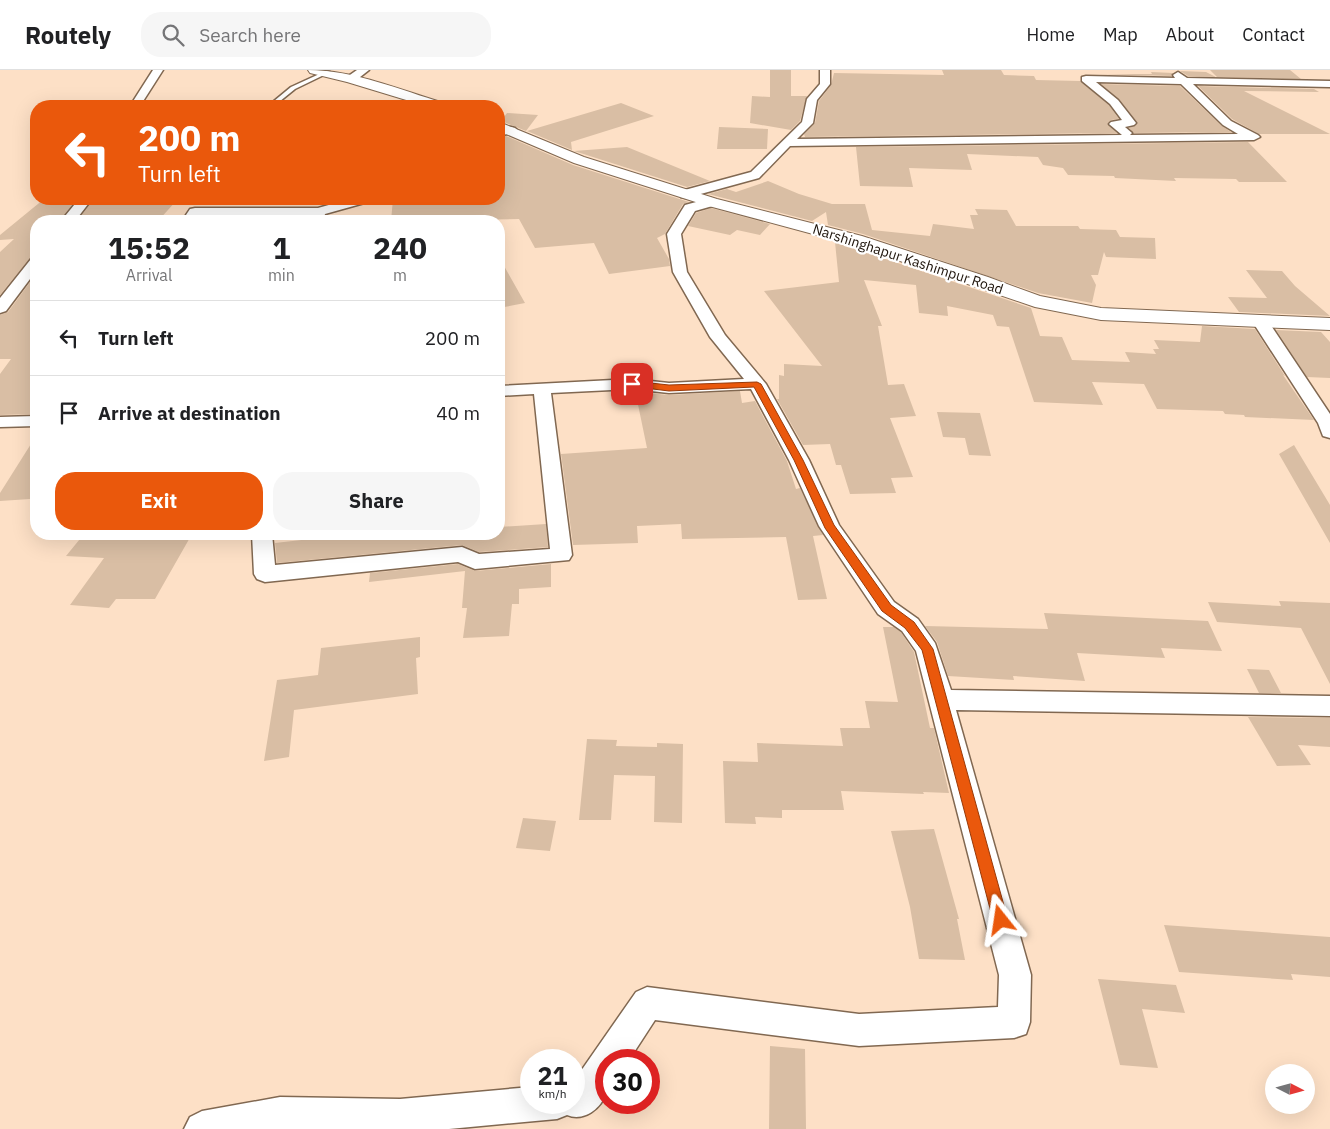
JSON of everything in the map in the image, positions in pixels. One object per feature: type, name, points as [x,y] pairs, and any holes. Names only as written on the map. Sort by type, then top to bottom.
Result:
[{"type":"street","points":[[139,100],[158,70]]},
{"type":"street","points":[[314,70],[328,72],[420,100]]},
{"type":"street","points":[[351,79],[364,70]]},
{"type":"street","points":[[686,194],[755,175],[807,123],[812,99],[825,84],[825,70]]},
{"type":"street","points":[[788,143],[1254,137],[1227,123],[1172,70]]},
{"type":"street","points":[[1282,71],[1300,84],[1322,94]]},
{"type":"street","points":[[1132,138],[1115,124],[1130,123],[1114,102],[1086,79],[1330,84]]},
{"type":"street","name":"Narshinghapur Kashimpur Road","points":[[505,131],[579,160],[711,202],[856,240],[982,281],[1035,301],[1101,314],[1330,324]]},
{"type":"street","points":[[616,1049],[647,1003],[859,1030],[1014,1022],[1016,974],[928,649],[910,625],[886,608],[829,526],[799,460],[757,384],[718,337],[680,272],[674,234],[690,208],[711,202]]},
{"type":"street","points":[[73,215],[81,205]]},
{"type":"street","points":[[321,215],[347,205]]},
{"type":"street","points":[[193,215],[195,212],[287,215]]},
{"type":"street","points":[[0,308],[30,270]]},
{"type":"street","points":[[1260,321],[1327,423],[1330,432]]},
{"type":"street","points":[[505,391],[632,384],[669,388],[757,384]]},
{"type":"street","points":[[262,540],[265,574],[462,554],[475,562],[560,555],[542,389]]},
{"type":"street","points":[[0,422],[30,421]]},
{"type":"street","points":[[942,700],[1330,706]]},
{"type":"street","points":[[585,1094],[595,1080]]},
{"type":"street","points":[[202,1129],[280,1114],[402,1122],[520,1107]]},
{"type":"lane","points":[[278,100],[293,88],[328,72]]},
{"type":"building","points":[[770,70],[791,70],[791,96],[807,96],[800,121],[791,130],[750,123],[752,96],[770,97]]},
{"type":"building","points":[[942,70],[1001,70],[1004,75],[1034,76],[1036,80],[1080,81],[1109,105],[1119,119],[1111,120],[1107,124],[1117,133],[805,137],[804,134],[815,123],[819,101],[831,85],[834,73],[944,75]]},
{"type":"building","points":[[1210,70],[1290,70],[1301,79],[1217,77]]},
{"type":"building","points":[[1180,71],[1206,72],[1216,77],[1188,76]]},
{"type":"building","points":[[1151,72],[1173,73],[1171,76],[1099,74],[1152,74]]},
{"type":"building","points":[[1101,84],[1180,86],[1222,126],[1231,132],[1134,133],[1129,128],[1135,126],[1137,122],[1119,99]]},
{"type":"building","points":[[1198,86],[1314,89],[1319,92],[1244,91],[1330,134],[1259,134],[1232,119]]},
{"type":"building","points":[[621,103],[654,116],[571,142],[572,150],[527,131]]},
{"type":"building","points":[[507,113],[538,115],[526,131],[505,123]]},
{"type":"building","points":[[719,127],[768,129],[767,149],[717,149]]},
{"type":"building","points":[[505,136],[573,165],[689,202],[683,204],[665,234],[657,238],[669,259],[670,266],[609,274],[594,243],[535,248],[519,219],[505,219],[505,215],[392,215],[392,205],[505,205]]},
{"type":"building","points":[[1248,142],[1287,182],[1239,182],[1236,179],[1174,178],[1176,181],[1115,178],[1114,176],[1068,175],[1063,168],[1043,165],[1038,157],[967,154],[972,170],[909,168],[913,187],[860,186],[856,147]]},
{"type":"building","points":[[627,147],[710,181],[687,187],[574,151]]},
{"type":"building","points":[[768,181],[799,194],[832,204],[865,204],[872,230],[930,236],[933,224],[974,229],[970,215],[978,215],[975,209],[1007,210],[1016,226],[1078,226],[1080,229],[1116,230],[1120,237],[1155,238],[1156,259],[1106,257],[1104,252],[1098,275],[1091,275],[1096,285],[1092,303],[1038,293],[863,234],[828,225],[826,212],[812,221],[708,194],[727,189],[736,192]]},
{"type":"building","points":[[37,205],[72,205],[64,215],[30,215],[30,258],[0,295],[0,252],[14,239],[0,240],[0,235]]},
{"type":"building","points":[[89,205],[172,205],[163,215],[82,215]]},
{"type":"building","points":[[711,208],[770,224],[760,235],[737,230],[730,235],[688,226],[696,213]]},
{"type":"building","points":[[835,242],[1031,308],[1040,336],[1062,337],[1072,360],[1130,362],[1125,352],[1156,354],[1153,349],[1159,349],[1154,340],[1200,342],[1202,326],[1255,329],[1285,376],[1283,375],[1314,420],[1245,417],[1244,415],[1225,414],[1223,411],[1157,409],[1144,384],[1092,382],[1103,405],[1034,402],[1009,327],[997,326],[993,315],[947,306],[948,316],[919,313],[916,285],[864,280],[882,326],[878,326],[888,385],[904,384],[916,416],[890,418],[913,477],[891,478],[896,493],[850,494],[841,465],[836,465],[830,444],[803,445],[777,399],[779,399],[779,375],[784,376],[784,364],[822,366],[764,291],[839,282]]},
{"type":"building","points":[[505,268],[525,303],[505,307]]},
{"type":"building","points":[[1246,270],[1282,271],[1295,286],[1330,316],[1239,312],[1228,297],[1267,298]]},
{"type":"building","points":[[30,282],[30,414],[0,415],[0,374],[11,359],[0,359],[0,315],[8,312]]},
{"type":"building","points":[[1276,330],[1321,332],[1330,342],[1330,378],[1307,377]]},
{"type":"building","points":[[740,391],[742,403],[755,401],[787,461],[796,489],[800,488],[823,535],[813,536],[827,599],[798,600],[786,537],[682,539],[681,524],[637,526],[638,543],[573,545],[561,454],[647,448],[636,395],[638,395],[638,392],[669,395]]},
{"type":"building","points":[[937,412],[980,413],[991,456],[969,455],[965,438],[943,437]]},
{"type":"building","points":[[1294,445],[1330,505],[1330,543],[1279,454]]},
{"type":"building","points":[[30,446],[30,499],[0,501],[0,493]]},
{"type":"building","points":[[546,524],[548,547],[479,552],[462,545],[277,563],[275,543],[301,540],[505,540],[505,527]]},
{"type":"building","points":[[79,540],[189,540],[155,599],[116,599],[109,608],[70,605],[104,558],[66,556]]},
{"type":"building","points":[[458,564],[475,571],[551,564],[551,587],[519,589],[519,604],[512,604],[509,636],[463,638],[467,608],[462,608],[465,571],[369,582],[370,573]]},
{"type":"building","points":[[1279,601],[1330,603],[1330,684],[1301,628],[1217,622],[1208,602],[1281,606]]},
{"type":"building","points":[[1044,613],[1208,621],[1222,651],[1161,648],[1165,658],[1077,653],[1085,681],[1013,676],[1014,680],[948,676],[937,642],[925,626],[1048,629]]},
{"type":"building","points":[[883,627],[894,627],[901,632],[914,652],[930,728],[934,728],[949,793],[841,791],[844,810],[782,810],[782,818],[755,817],[756,824],[725,823],[723,761],[758,762],[757,743],[843,746],[840,728],[870,728],[865,701],[898,702]]},
{"type":"building","points":[[420,637],[420,657],[416,658],[418,694],[294,710],[289,757],[264,761],[277,680],[318,675],[321,648]]},
{"type":"building","points":[[1247,669],[1269,670],[1281,693],[1259,693]]},
{"type":"building","points":[[1248,717],[1330,718],[1330,747],[1298,745],[1311,765],[1277,766]]},
{"type":"building","points":[[587,739],[617,740],[616,746],[657,747],[657,743],[683,744],[682,823],[654,822],[655,776],[614,775],[611,820],[579,820]]},
{"type":"building","points":[[523,818],[556,821],[550,851],[516,848]]},
{"type":"building","points":[[934,829],[959,919],[957,919],[965,960],[919,959],[910,907],[891,831]]},
{"type":"building","points":[[1164,925],[1330,937],[1330,977],[1291,974],[1293,980],[1179,972]]},
{"type":"building","points":[[1098,979],[1176,985],[1185,1013],[1142,1009],[1158,1068],[1120,1065]]},
{"type":"building","points":[[770,1046],[805,1049],[806,1129],[769,1129]]},
{"type":"route","points":[[632,384],[669,388],[757,384],[799,460],[829,526],[886,608],[910,625],[928,649],[1001,920]]}]
